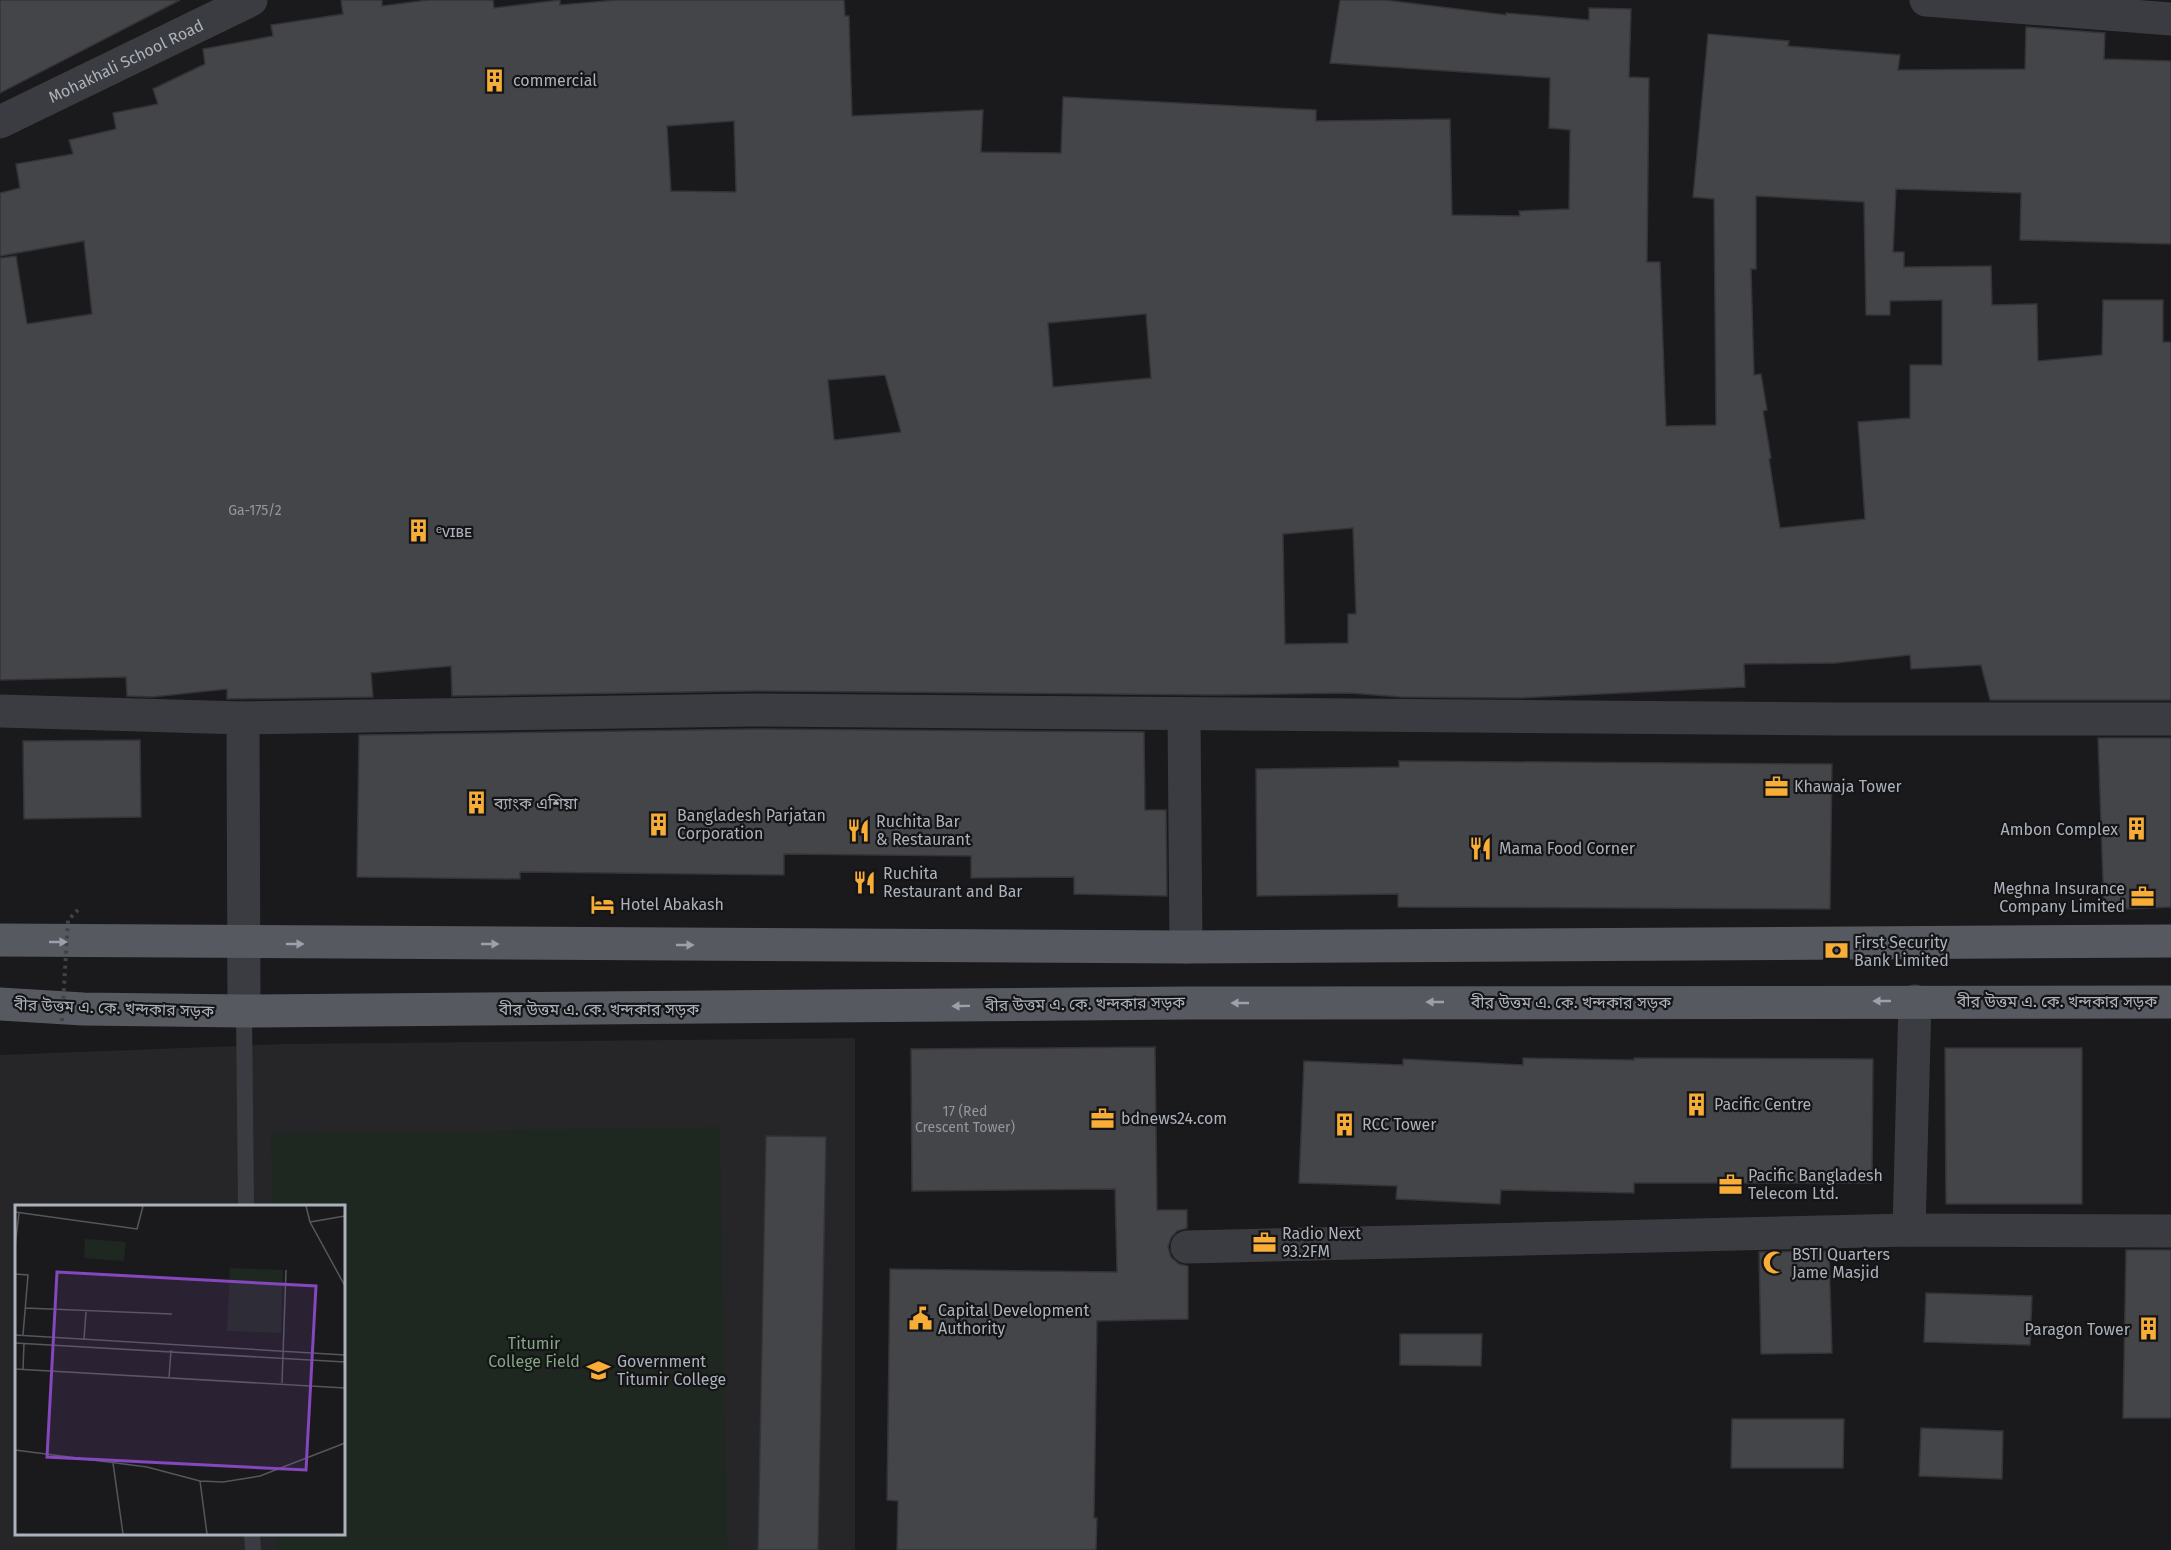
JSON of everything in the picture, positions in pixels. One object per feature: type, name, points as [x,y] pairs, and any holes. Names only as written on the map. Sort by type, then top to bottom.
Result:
[{"type":"main road","points":[[0,940],[1186,947],[2171,941]]},
{"type":"main road","name":"বীর উত্তম এ. কে. খন্দকার সড়ক","points":[[0,1004],[82,1010],[244,1011],[1915,1000],[2171,1002]]},
{"type":"street","name":"Mohakhali School Road","points":[[0,122],[251,0]]},
{"type":"street","points":[[1926,0],[2171,19]]},
{"type":"street","points":[[0,711],[243,718],[753,710],[2171,719]]},
{"type":"street","points":[[1184,714],[1186,947]]},
{"type":"street","points":[[243,718],[244,1011]]},
{"type":"street","points":[[1909,1230],[1915,1000]]},
{"type":"street","points":[[1187,1247],[1909,1230],[2171,1231]]},
{"type":"lane","points":[[244,1011],[246,1205]]},
{"type":"lane","points":[[252,1535],[253,1550]]},
{"type":"path","points":[[62,1021],[68,920],[78,910]]},
{"type":"shaded area","name":"Government Titumir College","points":[[855,1038],[855,1550],[0,1550],[0,1055],[286,1044]]},
{"type":"green space","name":"Titumir College Field","points":[[720,1127],[727,1550],[277,1550],[277,1535],[345,1535],[345,1205],[272,1205],[271,1134]]},
{"type":"building","points":[[0,0],[180,0],[0,93]]},
{"type":"building","points":[[341,0],[382,0],[382,6],[428,0],[493,0],[494,8],[560,0],[560,5],[617,0],[844,0],[845,16],[849,16],[852,116],[983,110],[981,152],[1061,153],[1063,97],[1316,110],[1316,121],[1450,119],[1452,215],[1520,216],[1519,211],[1569,209],[1570,130],[1549,128],[1550,78],[1330,63],[1340,0],[1385,0],[1506,15],[1506,13],[1589,20],[1589,8],[1631,9],[1629,77],[1649,78],[1647,262],[1660,262],[1666,426],[1716,425],[1714,199],[1693,197],[1708,34],[1789,41],[1788,46],[1900,55],[1898,70],[2025,69],[2026,27],[2105,33],[2104,59],[2171,61],[2171,244],[2020,240],[2021,193],[1896,189],[1893,252],[1904,252],[1904,267],[1991,266],[1992,305],[2037,304],[2038,361],[2102,355],[2103,300],[2163,300],[2163,342],[2171,342],[2171,700],[1990,700],[1981,665],[1911,669],[1910,655],[1835,663],[1744,664],[1745,687],[1521,698],[1401,697],[1349,693],[1218,695],[753,691],[452,696],[451,666],[371,673],[373,697],[227,699],[227,689],[152,697],[127,696],[126,677],[0,680],[0,258],[16,256],[27,324],[92,314],[84,241],[0,256],[0,193],[20,188],[16,164],[73,154],[69,140],[116,129],[113,113],[158,104],[153,89],[205,64],[203,49],[273,36],[271,25],[343,14]],"holes":[[[734,121],[736,192],[671,191],[667,126]],[[1756,196],[1864,202],[1866,315],[1890,315],[1890,301],[1942,300],[1942,365],[1910,365],[1910,418],[1858,422],[1865,519],[1780,528],[1763,411],[1767,410],[1761,374],[1754,375],[1751,269],[1756,269]],[[1146,314],[1151,378],[1053,387],[1048,323]],[[885,375],[901,432],[834,440],[828,380]],[[1353,528],[1356,614],[1348,614],[1348,643],[1285,644],[1283,534]]]},
{"type":"building","points":[[753,729],[1144,732],[1145,810],[1166,810],[1167,896],[1074,894],[1074,877],[971,878],[971,856],[784,854],[784,875],[520,872],[520,879],[357,877],[359,735]]},
{"type":"building","name":"Ambon Complex","points":[[2098,738],[2171,738],[2171,907],[2104,910]]},
{"type":"building","points":[[140,740],[141,817],[24,819],[23,741]]},
{"type":"building","points":[[1399,761],[1832,764],[1830,909],[1398,907],[1398,894],[1257,896],[1256,769],[1399,767]]},
{"type":"building","points":[[1155,1047],[1157,1210],[1187,1210],[1187,1228],[1177,1231],[1168,1247],[1171,1257],[1179,1264],[1188,1266],[1188,1319],[1097,1321],[1094,1518],[1097,1518],[1096,1550],[897,1550],[898,1501],[887,1500],[890,1269],[1117,1272],[1115,1189],[912,1191],[911,1049]]},
{"type":"building","points":[[1945,1048],[2082,1048],[2082,1204],[1946,1204]]},
{"type":"building","points":[[1523,1058],[1873,1059],[1872,1183],[1634,1183],[1634,1193],[1501,1190],[1500,1204],[1396,1199],[1397,1186],[1299,1183],[1304,1061],[1403,1065],[1403,1059],[1523,1065]]},
{"type":"building","points":[[766,1136],[826,1137],[818,1550],[758,1550]]},
{"type":"building","name":"Paragon Tower","points":[[2126,1250],[2171,1250],[2171,1418],[2123,1418]]},
{"type":"building","points":[[1829,1251],[1832,1353],[1761,1354],[1759,1252]]},
{"type":"building","points":[[1926,1293],[2032,1296],[2030,1345],[1924,1342]]},
{"type":"building","points":[[1400,1334],[1482,1334],[1481,1366],[1400,1365]]},
{"type":"building","points":[[1732,1419],[1844,1419],[1843,1468],[1731,1468]]},
{"type":"building","points":[[1921,1428],[2003,1431],[2002,1479],[1919,1476]]},
{"type":"place","name":"commercial","points":[[495,80]]},
{"type":"place","name":"ᵉᴠɪʙᴇ","points":[[418,531]]},
{"type":"place","name":"Khawaja Tower","points":[[1776,786]]},
{"type":"place","name":"ব্যাংক এশিয়া","points":[[476,803]]},
{"type":"place","name":"Bangladesh Parjatan Corporation","points":[[659,824]]},
{"type":"place","name":"Ambon Complex","points":[[2136,829]]},
{"type":"place","name":"Ruchita Bar & Restaurant","points":[[858,830]]},
{"type":"place","name":"Mama Food Corner","points":[[1481,848]]},
{"type":"place","name":"Ruchita Restaurant and Bar","points":[[865,882]]},
{"type":"place","name":"Meghna Insurance Company Limited","points":[[2143,897]]},
{"type":"place","name":"Hotel Abakash","points":[[602,904]]},
{"type":"place","name":"First Security Bank Limited","points":[[1836,951]]},
{"type":"place","name":"Pacific Centre","points":[[1696,1104]]},
{"type":"place","name":"bdnews24.com","points":[[1103,1118]]},
{"type":"place","name":"RCC Tower","points":[[1344,1124]]},
{"type":"place","name":"Pacific Bangladesh Telecom Ltd.","points":[[1730,1184]]},
{"type":"place","name":"Radio Next 93.2FM","points":[[1264,1242]]},
{"type":"place","name":"BSTI Quarters Jame Masjid","points":[[1774,1263]]},
{"type":"place","name":"Capital Development Authority","points":[[920,1319]]},
{"type":"place","name":"Paragon Tower","points":[[2148,1329]]},
{"type":"place","name":"Government Titumir College","points":[[599,1370]]}]
